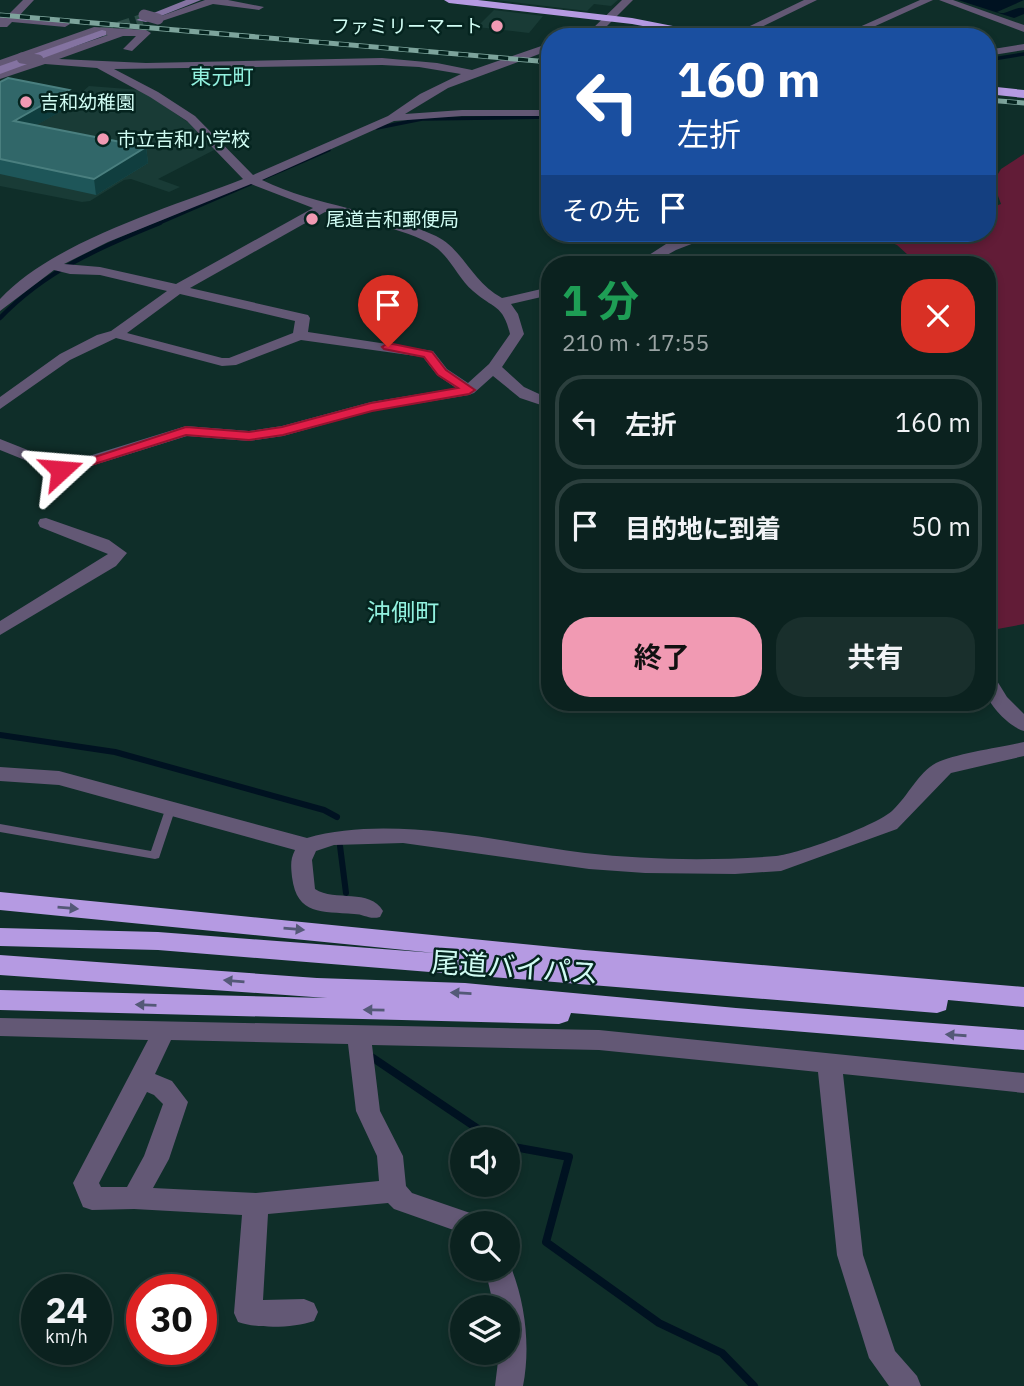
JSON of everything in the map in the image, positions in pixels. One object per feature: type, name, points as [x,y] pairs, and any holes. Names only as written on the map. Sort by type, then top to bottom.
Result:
[{"type":"highway","points":[[449,0],[608,18],[669,28]]},
{"type":"highway","points":[[996,91],[1024,94]]},
{"type":"highway","points":[[0,901],[584,959],[1024,996]]},
{"type":"highway","name":"尾道バイパス","points":[[0,937],[158,941],[672,984],[1024,1009]]},
{"type":"highway","name":"尾道バイパス","points":[[0,965],[317,988],[465,993],[736,1018],[1024,1040]]},
{"type":"highway","points":[[0,1000],[736,1018]]},
{"type":"street","points":[[0,28],[5,19],[29,0]]},
{"type":"street","points":[[143,17],[182,0]]},
{"type":"street","points":[[143,17],[196,0]]},
{"type":"street","points":[[599,28],[628,0]]},
{"type":"street","points":[[751,28],[810,0]]},
{"type":"street","points":[[863,28],[928,0]]},
{"type":"street","points":[[944,0],[1021,25]]},
{"type":"street","points":[[143,17],[158,19],[214,1],[259,7]]},
{"type":"street","points":[[5,19],[65,24]]},
{"type":"street","points":[[0,64],[94,30],[146,33],[128,49]]},
{"type":"street","points":[[0,69],[102,33]]},
{"type":"street","points":[[0,76],[122,33]]},
{"type":"street","points":[[996,52],[1023,48]]},
{"type":"street","points":[[391,118],[407,103],[541,49]]},
{"type":"street","points":[[0,57],[102,67],[199,66],[241,62],[414,62],[446,66],[474,74]]},
{"type":"street","points":[[0,444],[61,470],[186,431],[249,436],[283,431],[371,407],[469,390],[494,367],[517,334],[512,311],[503,302],[480,290],[442,245],[374,220],[277,192],[251,179],[226,158],[201,128],[160,98],[102,67]]},
{"type":"street","points":[[0,307],[13,293],[52,265],[103,239],[391,118],[462,113],[541,113]]},
{"type":"street","points":[[0,404],[65,357],[102,338],[116,334],[178,289],[324,207]]},
{"type":"street","points":[[656,256],[686,242]]},
{"type":"street","points":[[52,265],[70,270],[100,271],[303,318],[300,335]]},
{"type":"street","points":[[503,302],[541,293]]},
{"type":"street","points":[[116,334],[231,362],[300,335],[421,352],[428,354],[442,372],[469,390]]},
{"type":"street","points":[[494,367],[505,381],[523,396],[541,401]]},
{"type":"street","points":[[0,629],[110,562],[118,553],[103,544],[46,523]]},
{"type":"street","points":[[996,695],[1024,725]]},
{"type":"street","points":[[0,774],[60,778],[307,846],[334,838],[403,836],[589,861],[735,866],[781,863],[893,824],[905,813],[933,775],[944,768],[1024,748]]},
{"type":"street","points":[[307,846],[301,860],[305,893],[320,903],[363,906],[372,911]]},
{"type":"street","points":[[0,1027],[599,1040],[1024,1083]]},
{"type":"street","points":[[164,1030],[86,1183],[92,1199],[134,1198],[256,1205],[393,1191]]},
{"type":"street","points":[[359,1033],[368,1111],[390,1156],[393,1191],[403,1201],[450,1217]]},
{"type":"street","points":[[829,1062],[850,1255],[883,1358],[906,1386]]},
{"type":"street","points":[[134,1198],[156,1159],[176,1102],[163,1088],[141,1079]]},
{"type":"street","points":[[256,1205],[248,1313],[304,1312]]},
{"type":"street","points":[[501,1281],[515,1335],[514,1365],[509,1386]]},
{"type":"lane","points":[[0,828],[155,855],[171,807]]},
{"type":"shaded area","points":[[496,0],[618,0],[611,6],[594,4],[587,11]]},
{"type":"shaded area","points":[[958,0],[1024,0],[997,12],[1024,8],[1024,14],[1014,18]]},
{"type":"shaded area","points":[[494,10],[543,16],[529,33],[477,27]]},
{"type":"shaded area","name":"市立吉和小学校","points":[[89,86],[141,90],[198,129],[216,149],[158,179],[180,187],[169,192],[131,179],[124,180],[90,201],[82,202],[0,186],[0,88],[74,99]]},
{"type":"shaded area","points":[[1024,154],[1024,624],[996,629],[996,256],[909,256],[889,242],[996,242],[996,206],[1001,204],[996,190],[996,177],[1001,169]]},
{"type":"building","points":[[8,78],[69,90],[14,121],[146,147],[94,179],[0,159],[0,82]]},
{"type":"waterway","points":[[996,59],[1024,54]]},
{"type":"waterway","points":[[377,128],[422,119],[541,117]]},
{"type":"waterway","points":[[155,225],[329,150]]},
{"type":"waterway","points":[[0,318],[17,301],[74,262],[160,223]]},
{"type":"waterway","points":[[0,735],[115,752],[324,810],[337,817]]},
{"type":"waterway","points":[[340,846],[346,893]]},
{"type":"waterway","points":[[373,1058],[475,1127]]},
{"type":"waterway","points":[[520,1148],[569,1157],[546,1242],[659,1323],[722,1353],[754,1386]]},
{"type":"tunnel","points":[[102,33],[142,20]]},
{"type":"railway","points":[[0,15],[541,61]]},
{"type":"railway","points":[[996,101],[1024,103]]},
{"type":"place","name":"ファミリーマート","points":[[497,26]]},
{"type":"place","name":"吉和幼稚園","points":[[26,102]]},
{"type":"place","name":"市立吉和小学校","points":[[103,139]]},
{"type":"place","name":"尾道吉和郵便局","points":[[312,219]]},
{"type":"district","name":"東元町","points":[[222,76]]},
{"type":"district","name":"沖側町","points":[[403,612]]},
{"type":"route","points":[[61,470],[186,431],[249,436],[283,431],[371,407],[469,390],[442,372],[428,354],[388,347]]}]
